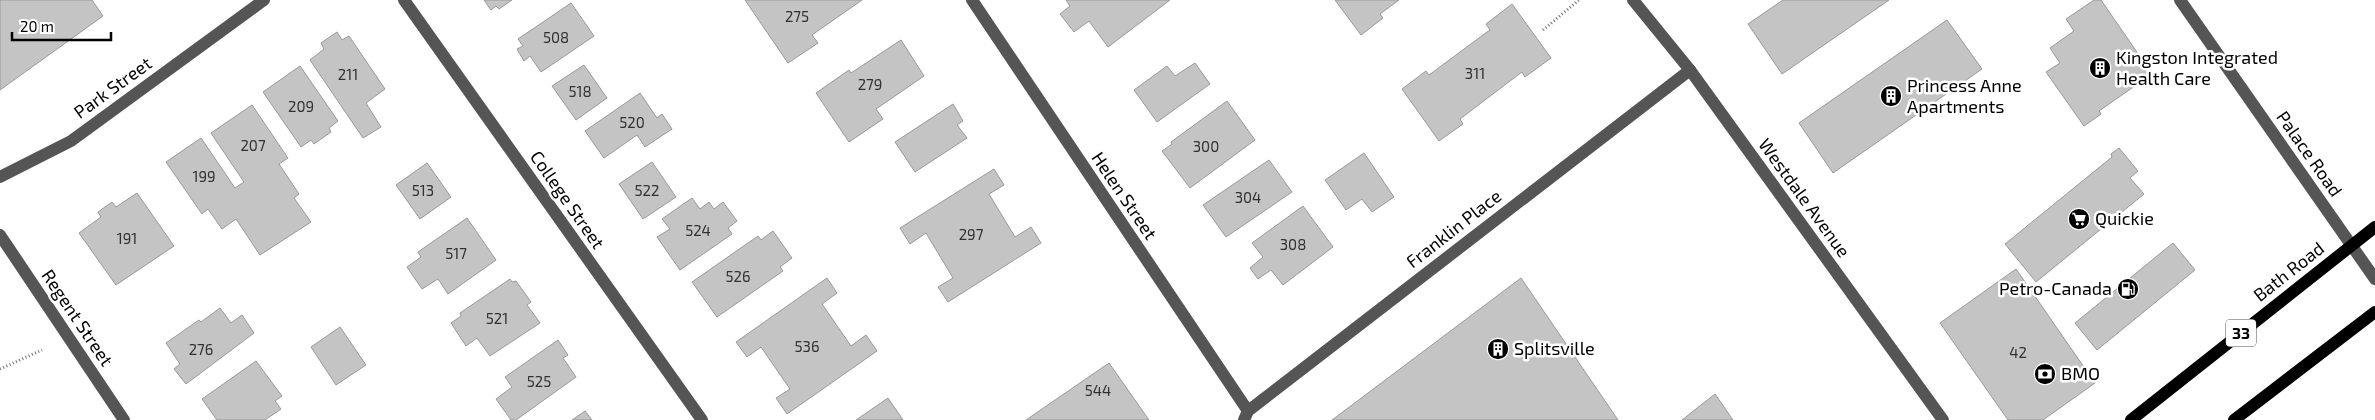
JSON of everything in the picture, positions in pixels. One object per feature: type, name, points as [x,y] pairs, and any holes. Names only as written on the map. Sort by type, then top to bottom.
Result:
[{"type":"main road","name":"Bath Road","points":[[2132,420],[2375,227]]},
{"type":"main road","points":[[2234,420],[2375,312]]},
{"type":"street","name":"Park Street","points":[[0,177],[71,140],[264,0]]},
{"type":"street","name":"College Street","points":[[404,0],[702,420]]},
{"type":"street","name":"Helen Street","points":[[972,0],[1246,415]]},
{"type":"street","name":"Westdale Avenue","points":[[1633,0],[1690,70],[1942,420]]},
{"type":"street","name":"Palace Road","points":[[2180,0],[2375,279]]},
{"type":"street","name":"Franklin Place","points":[[1246,415],[1690,70]]},
{"type":"street","name":"Regent Street","points":[[0,236],[124,420]]},
{"type":"path","points":[[1543,30],[1579,0]]},
{"type":"path","points":[[0,369],[42,350]]},
{"type":"building","points":[[0,0],[92,0],[103,16],[0,90]]},
{"type":"building","points":[[484,0],[512,0],[499,9],[496,6],[491,10]]},
{"type":"building","points":[[745,0],[862,0],[812,35],[818,43],[788,63]]},
{"type":"building","points":[[1066,0],[1170,0],[1108,47],[1089,21],[1074,32],[1060,14],[1070,6]]},
{"type":"building","points":[[1335,0],[1399,0],[1380,14],[1383,18],[1361,35]]},
{"type":"building","points":[[1783,0],[1889,0],[1782,74],[1748,24]]},
{"type":"building","name":"Kingston Integrated Health Care","points":[[2094,0],[2101,0],[2152,74],[2099,111],[2101,114],[2084,126],[2046,72],[2060,63],[2050,48],[2074,31],[2066,19]]},
{"type":"building","points":[[571,3],[594,36],[541,72],[530,56],[524,61],[517,49],[523,46],[518,39]]},
{"type":"building","points":[[1512,4],[1551,58],[1525,77],[1522,72],[1460,119],[1463,124],[1439,141],[1402,89],[1426,71],[1429,75],[1490,30],[1486,24]]},
{"type":"building","name":"Princess Anne Apartments","points":[[1947,20],[1982,69],[1833,173],[1799,123]]},
{"type":"building","points":[[337,32],[342,40],[349,36],[385,89],[366,103],[381,127],[363,138],[310,60],[324,49],[321,43]]},
{"type":"building","points":[[901,40],[924,76],[876,109],[883,119],[849,142],[816,93],[849,70],[851,73]]},
{"type":"building","points":[[1195,63],[1210,84],[1157,122],[1134,90],[1167,66],[1175,76]]},
{"type":"building","points":[[584,65],[607,98],[576,120],[552,86]]},
{"type":"building","points":[[300,66],[338,121],[329,128],[331,132],[314,144],[311,140],[301,147],[263,92]]},
{"type":"building","points":[[640,93],[657,118],[662,114],[672,129],[645,147],[637,135],[604,158],[585,131]]},
{"type":"building","points":[[1227,101],[1255,140],[1190,188],[1162,151],[1172,144],[1171,142]]},
{"type":"building","points":[[953,104],[963,121],[957,125],[967,138],[915,172],[895,142]]},
{"type":"building","points":[[252,105],[288,158],[279,164],[299,194],[294,198],[311,222],[260,255],[236,219],[222,229],[208,209],[202,214],[166,162],[201,138],[235,188],[244,182],[211,133]]},
{"type":"building","points":[[2119,148],[2138,171],[2130,178],[2144,194],[2036,282],[2005,244],[2112,157],[2111,154]]},
{"type":"building","points":[[1364,153],[1394,197],[1372,212],[1362,199],[1346,210],[1325,180]]},
{"type":"building","points":[[1269,160],[1292,192],[1226,237],[1203,205]]},
{"type":"building","points":[[652,162],[676,197],[643,219],[619,184]]},
{"type":"building","points":[[427,163],[451,197],[420,219],[396,185]]},
{"type":"building","points":[[994,169],[1004,185],[989,194],[1015,237],[1031,227],[1041,243],[948,302],[938,287],[953,278],[926,233],[910,244],[900,228]]},
{"type":"building","points":[[137,193],[174,246],[116,285],[79,233],[101,217],[98,212],[112,202],[116,207]]},
{"type":"building","points":[[692,198],[700,209],[709,202],[714,209],[723,202],[737,221],[728,228],[732,234],[680,270],[657,237],[670,229],[662,219]]},
{"type":"building","points":[[1303,206],[1333,247],[1283,285],[1271,270],[1258,279],[1250,268],[1263,257],[1252,243]]},
{"type":"building","points":[[467,218],[496,260],[448,294],[438,279],[422,289],[407,267],[421,257],[418,252]]},
{"type":"building","points":[[773,231],[792,258],[780,267],[783,271],[717,317],[692,282],[758,236],[761,240]]},
{"type":"building","points":[[2173,243],[2195,270],[2097,350],[2075,323]]},
{"type":"building","points":[[2016,269],[2095,383],[2043,420],[2008,420],[1940,323]]},
{"type":"building","points":[[827,278],[837,293],[822,304],[851,346],[866,335],[877,351],[787,414],[776,398],[790,389],[761,347],[747,357],[736,342]]},
{"type":"building","name":"Splitsville","points":[[1521,278],[1618,420],[1332,420]]},
{"type":"building","points":[[510,279],[512,282],[516,281],[531,302],[527,305],[540,323],[490,356],[477,338],[466,346],[451,323],[461,316],[460,313]]},
{"type":"building","points":[[220,308],[231,323],[242,315],[254,333],[186,384],[174,369],[180,364],[166,343]]},
{"type":"building","points":[[340,327],[366,365],[336,385],[311,347]]},
{"type":"building","points":[[558,340],[568,355],[563,358],[576,377],[516,420],[511,420],[496,399],[512,387],[505,377]]},
{"type":"building","points":[[256,361],[282,396],[275,401],[281,409],[265,420],[217,420],[202,399]]},
{"type":"building","points":[[1109,363],[1149,420],[1026,420]]},
{"type":"building","points":[[1715,394],[1733,420],[1682,420]]},
{"type":"building","points":[[888,398],[903,420],[856,420]]},
{"type":"building","points":[[585,411],[592,420],[572,420]]},
{"type":"place","name":"Kingston Integrated Health Care","points":[[2100,68]]},
{"type":"place","name":"Princess Anne Apartments","points":[[1891,96]]},
{"type":"place","name":"Quickie","points":[[2079,219]]},
{"type":"place","name":"Petro-Canada","points":[[2128,289]]},
{"type":"place","name":"Splitsville","points":[[1498,349]]},
{"type":"place","name":"BMO","points":[[2045,374]]}]
